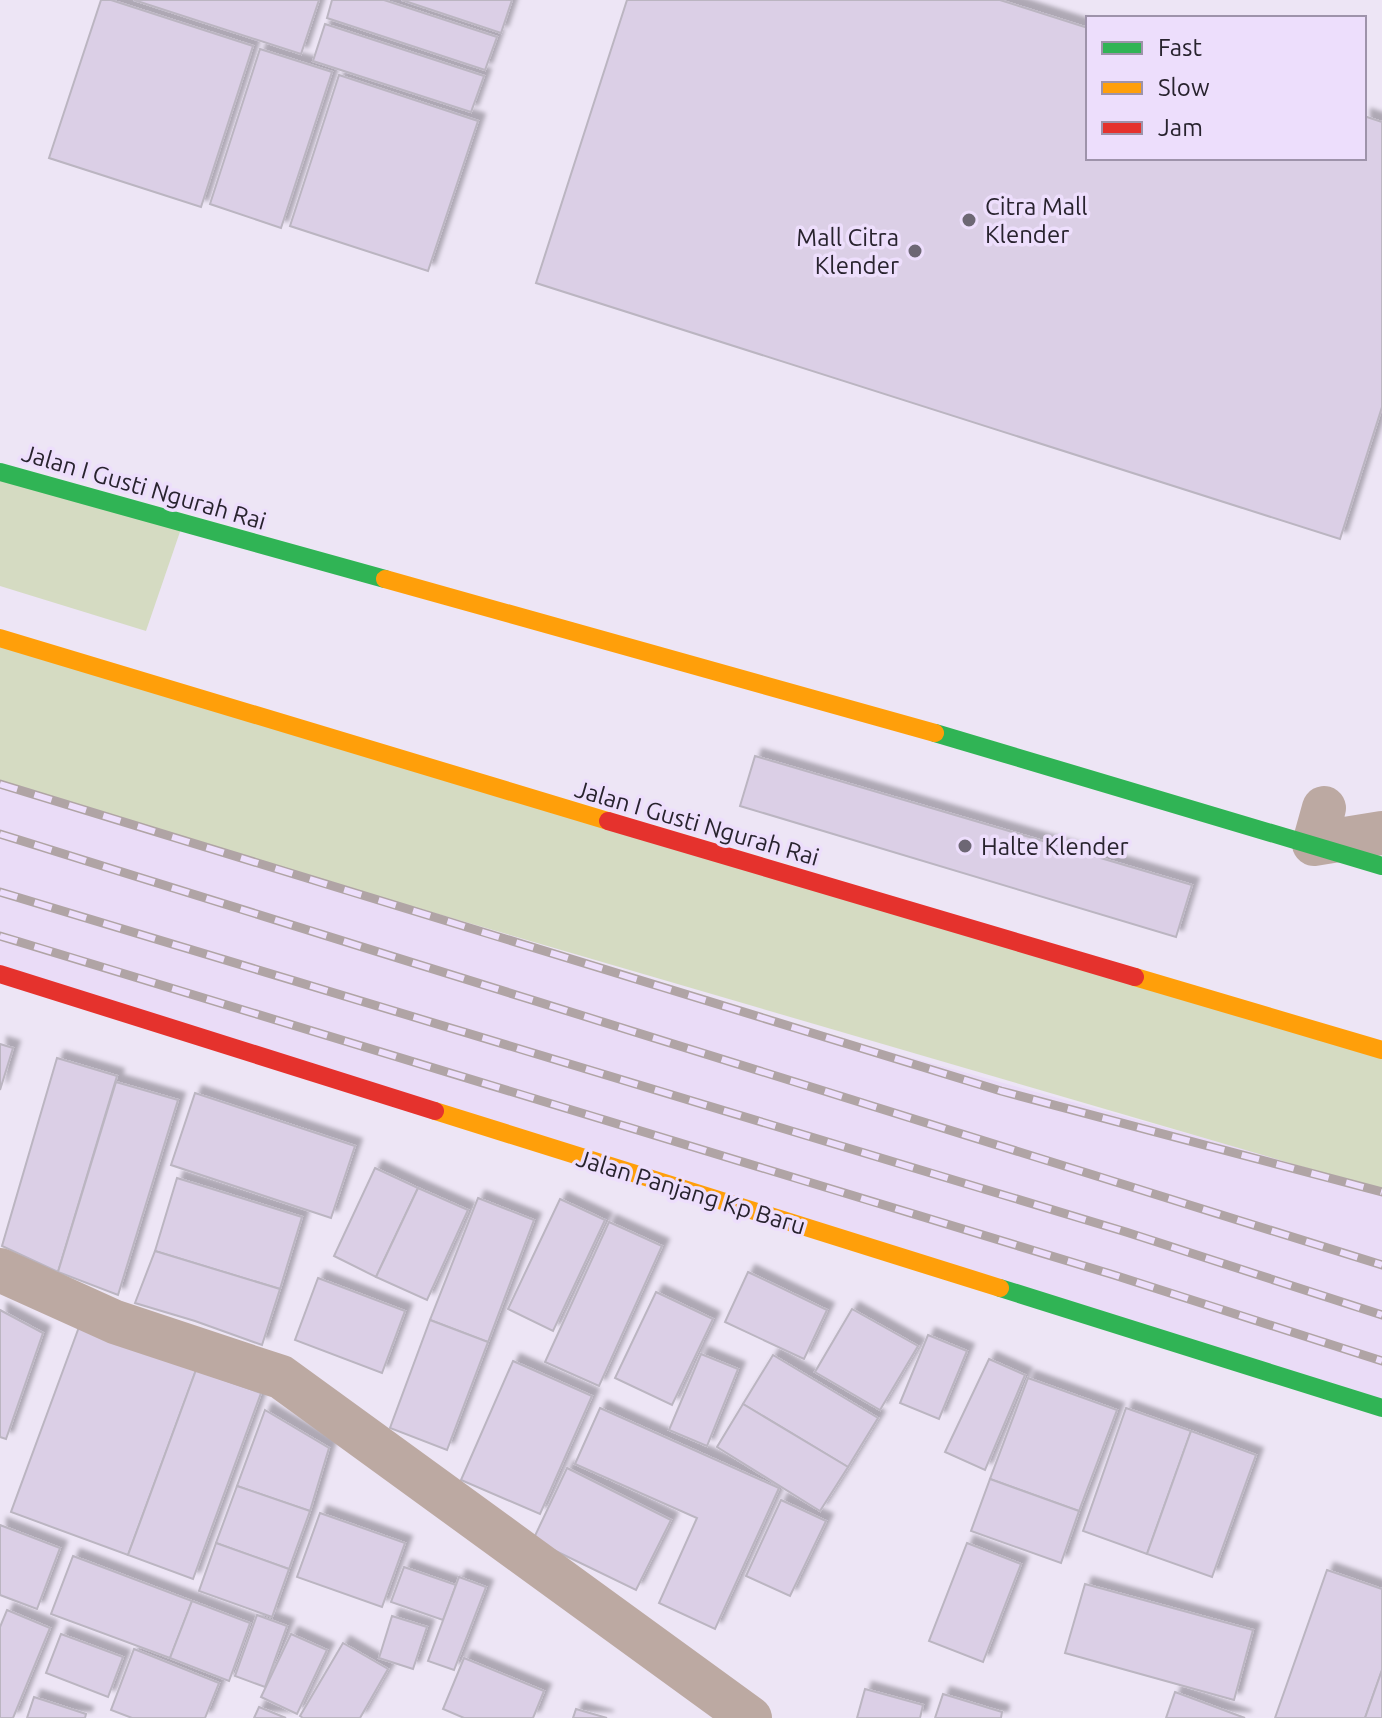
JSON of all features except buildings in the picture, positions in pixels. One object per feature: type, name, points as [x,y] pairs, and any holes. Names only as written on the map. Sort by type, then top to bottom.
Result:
[{"type":"main road","name":"Jalan I Gusti Ngurah Rai","points":[[0,472],[856,710],[1319,826],[1382,866]]},
{"type":"main road","name":"Jalan I Gusti Ngurah Rai","points":[[0,638],[277,724],[1382,1050]]},
{"type":"main road","name":"Jalan Panjang Kp Baru","points":[[0,974],[1382,1408]]},
{"type":"street","points":[[1319,826],[1382,833]]},
{"type":"street","points":[[0,1270],[115,1322],[281,1377],[750,1718]]},
{"type":"shaded area","points":[[0,784],[730,1008],[1382,1187],[1382,1407],[0,973]]},
{"type":"green space","points":[[0,472],[183,523],[146,631],[0,586]]},
{"type":"green space","points":[[0,638],[1382,1055],[1382,1190],[0,784]]},
{"type":"railway","points":[[0,784],[1001,1091],[1382,1192]]},
{"type":"railway","points":[[0,834],[1382,1265]]},
{"type":"railway","points":[[0,892],[1126,1232],[1382,1315]]},
{"type":"railway","points":[[0,936],[1114,1275],[1382,1361]]},
{"type":"traffic: fast","points":[[0,472],[385,579]]},
{"type":"traffic: fast","points":[[935,733],[1382,866]]},
{"type":"traffic: fast","points":[[1000,1288],[1382,1408]]},
{"type":"traffic: slow","points":[[385,579],[935,733]]},
{"type":"traffic: slow","points":[[0,638],[608,821]]},
{"type":"traffic: slow","points":[[1135,977],[1382,1050]]},
{"type":"traffic: slow","points":[[435,1111],[1000,1288]]},
{"type":"traffic: jam","points":[[608,821],[1135,977]]},
{"type":"traffic: jam","points":[[0,974],[435,1111]]},
{"type":"place","name":"Citra Mall Klender","points":[[969,220]]},
{"type":"place","name":"Mall Citra Klender","points":[[915,251]]},
{"type":"place","name":"Halte Klender","points":[[965,846]]}]
